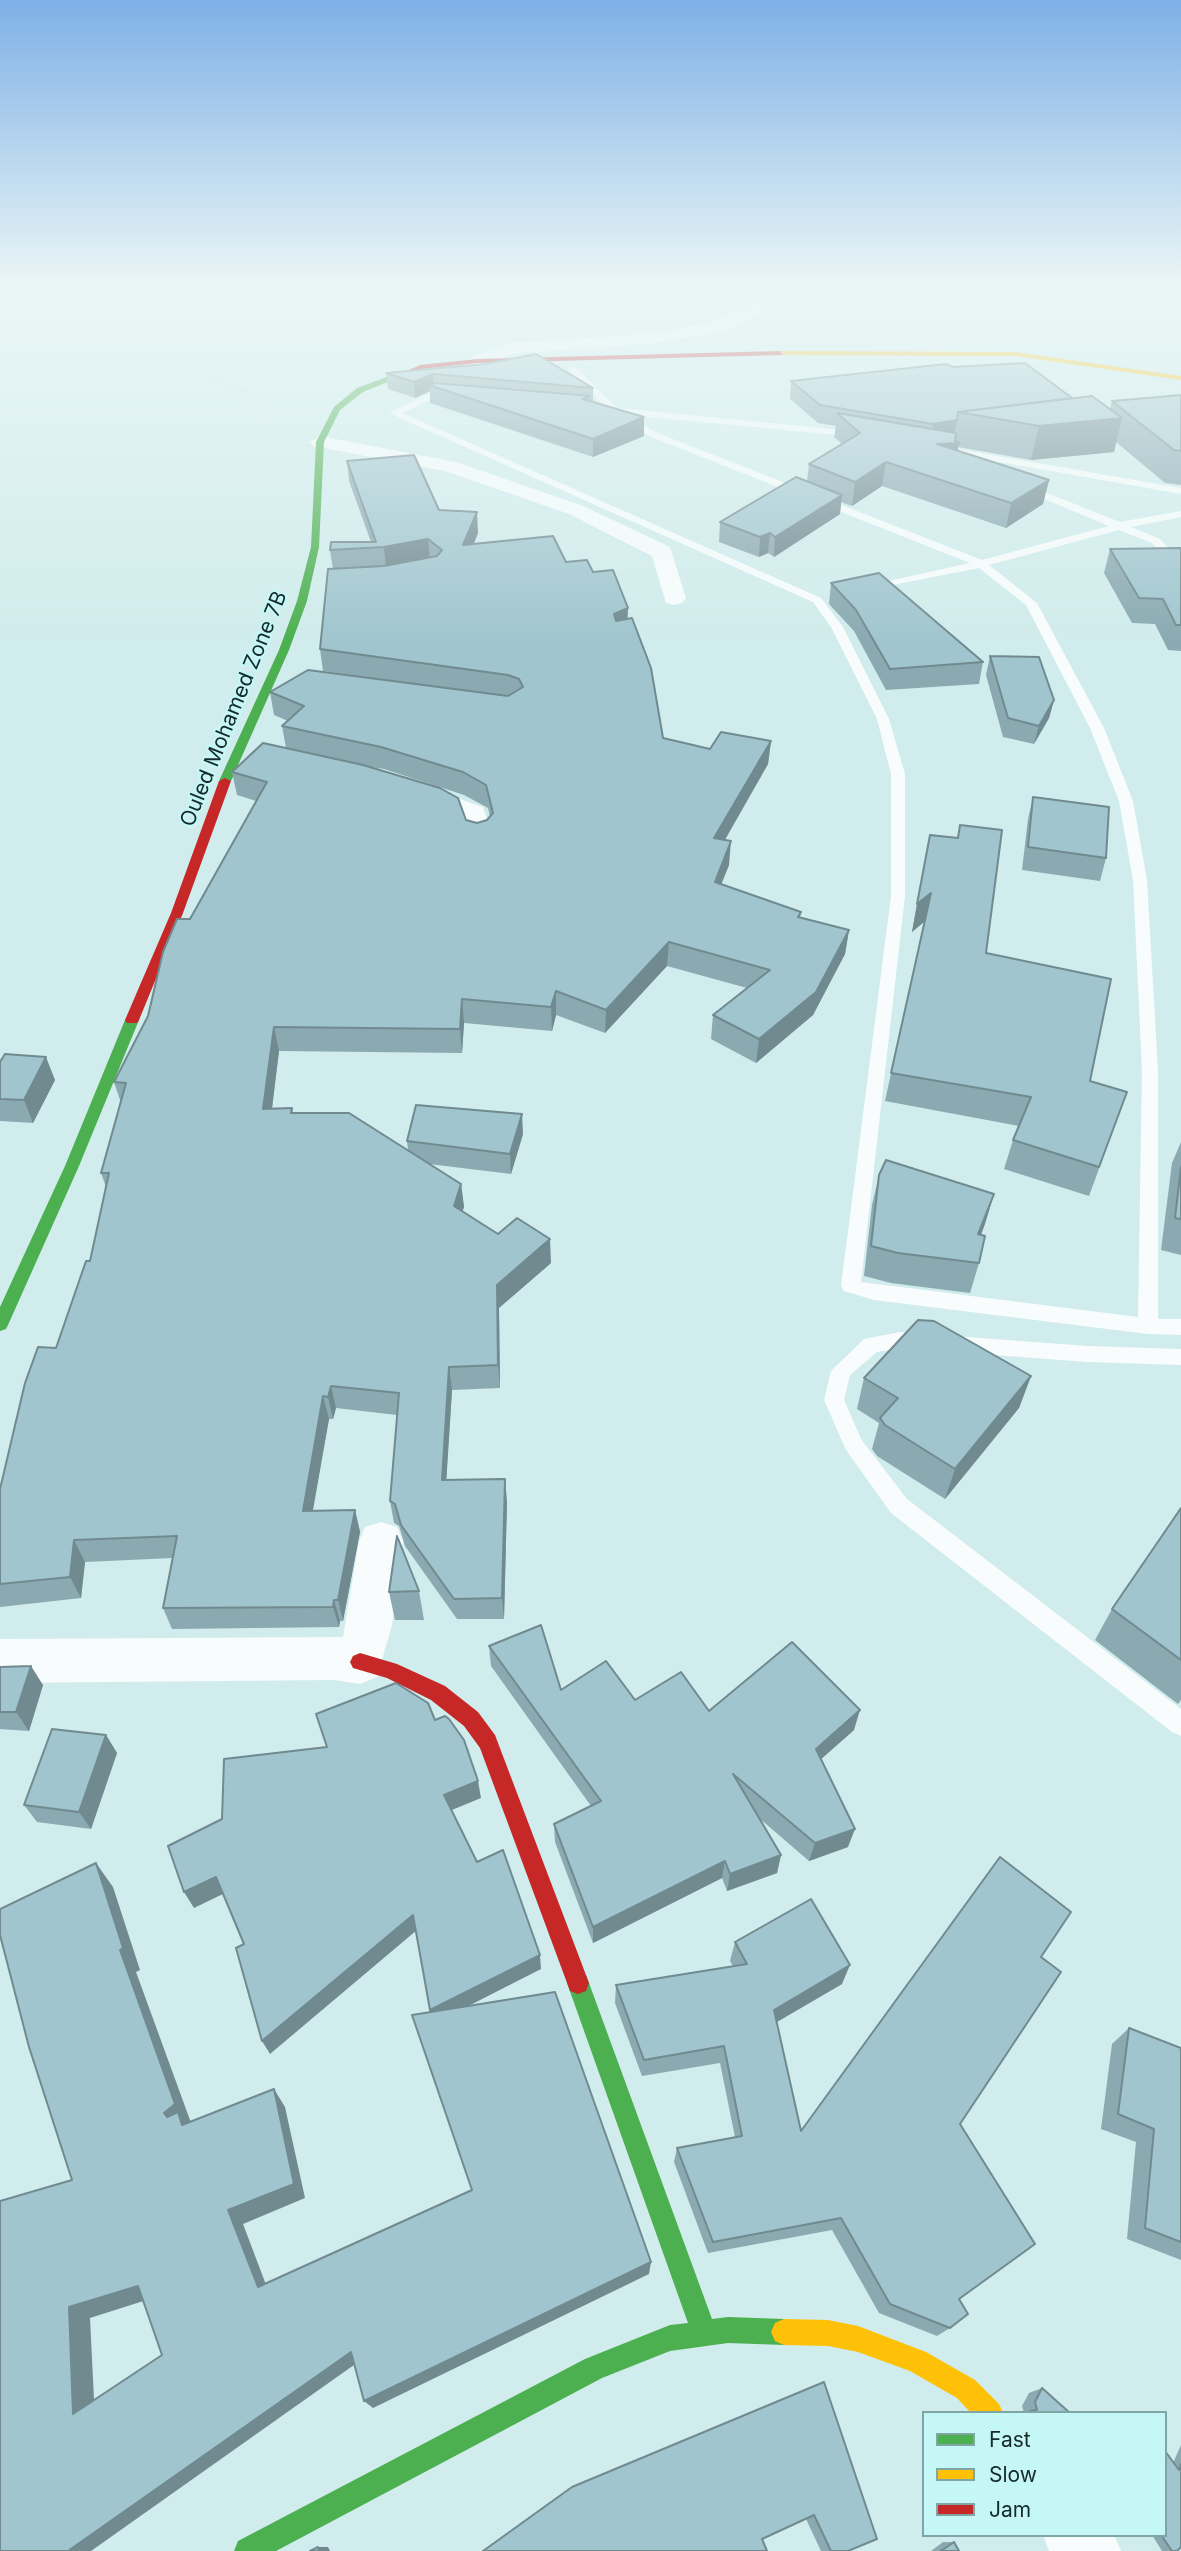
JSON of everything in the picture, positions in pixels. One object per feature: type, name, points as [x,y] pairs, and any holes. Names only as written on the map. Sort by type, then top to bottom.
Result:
[{"type":"main road","name":"Ouled Mohamed Zone 7B","points":[[0,1325],[72,1166],[177,913],[251,751],[271,678],[298,614],[307,582],[318,519],[320,442],[337,410],[343,405]]},
{"type":"main road","points":[[360,1662],[390,1670],[439,1693],[471,1719],[488,1742],[515,1809],[704,2333]]},
{"type":"main road","points":[[248,2551],[594,2368],[670,2338],[728,2330],[828,2333],[858,2339],[917,2361],[957,2383],[988,2411]]},
{"type":"street","points":[[320,442],[449,466],[576,510],[662,552],[674,598]]},
{"type":"street","points":[[307,582],[332,581]]},
{"type":"street","points":[[271,678],[301,680]]},
{"type":"street","points":[[386,782],[473,813],[478,835]]},
{"type":"street","points":[[0,1661],[334,1658],[360,1662],[369,1625],[381,1541]]},
{"type":"lane","points":[[411,405],[394,413],[823,598],[883,719],[898,774],[898,896],[851,1286],[874,1293],[1148,1326],[1181,1327]]},
{"type":"lane","points":[[609,405],[652,434],[939,544],[981,564],[1031,603],[1097,728],[1126,801],[1140,880],[1150,1071],[1148,1326]]},
{"type":"lane","points":[[588,408],[822,429],[877,437]]},
{"type":"lane","points":[[930,447],[958,440]]},
{"type":"lane","points":[[930,447],[981,470]]},
{"type":"lane","points":[[930,447],[1181,491]]},
{"type":"lane","points":[[1007,480],[1123,525],[1156,541],[1181,569]]},
{"type":"lane","points":[[855,591],[981,564],[1123,525],[1181,514]]},
{"type":"lane","points":[[1181,1357],[1088,1354],[900,1340],[871,1345],[841,1371],[834,1399],[853,1444],[899,1506],[1181,1724]]},
{"type":"path","points":[[256,405],[283,448],[320,468]]},
{"type":"building","points":[[490,405],[603,405],[644,417],[593,439]]},
{"type":"building","points":[[820,405],[1015,405],[958,412],[957,420],[933,424]]},
{"type":"building","points":[[1016,405],[1104,405],[1122,418],[1039,426],[958,412]]},
{"type":"building","points":[[1117,405],[1181,405],[1181,451],[1174,450]]},
{"type":"building","points":[[837,413],[956,433],[955,441],[959,443],[937,444],[1049,480],[1011,503],[886,462],[855,482],[809,464],[860,433]]},
{"type":"building","points":[[414,455],[439,510],[477,512],[463,545],[553,536],[566,562],[587,560],[593,572],[613,570],[628,608],[614,614],[616,621],[632,618],[651,668],[663,738],[710,749],[721,732],[771,741],[714,838],[731,841],[715,882],[801,912],[798,917],[849,930],[816,992],[759,1039],[713,1015],[770,970],[669,942],[606,1010],[556,991],[551,1007],[462,999],[460,1029],[274,1027],[263,1109],[292,1108],[291,1113],[349,1113],[461,1184],[454,1206],[498,1234],[517,1218],[550,1239],[497,1285],[498,1365],[449,1367],[442,1480],[505,1479],[502,1598],[454,1599],[401,1525],[395,1504],[390,1501],[399,1393],[331,1386],[328,1397],[323,1396],[303,1511],[355,1510],[338,1600],[334,1600],[333,1607],[163,1608],[177,1536],[74,1540],[70,1577],[0,1584],[0,1489],[25,1383],[38,1347],[56,1348],[86,1261],[90,1261],[109,1173],[101,1173],[126,1083],[114,1082],[148,1016],[163,952],[177,919],[190,919],[267,782],[232,772],[263,743],[363,765],[440,788],[458,798],[466,820],[477,823],[487,820],[493,813],[486,785],[463,772],[381,747],[282,726],[304,706],[270,692],[308,670],[508,696],[523,687],[519,679],[508,675],[320,649],[328,569],[384,566],[437,556],[442,550],[428,539],[384,547],[330,550],[331,542],[376,542],[347,461]]},
{"type":"building","points":[[796,477],[842,495],[775,537],[770,533],[760,537],[720,522]]},
{"type":"building","points":[[1181,548],[1181,625],[1176,625],[1163,599],[1139,598],[1110,549]]},
{"type":"building","points":[[879,573],[983,662],[890,669],[856,610],[831,583]]},
{"type":"building","points":[[990,656],[1039,657],[1054,700],[1039,726],[1008,718]]},
{"type":"building","points":[[1033,797],[1109,807],[1106,858],[1028,847]]},
{"type":"building","points":[[960,825],[1002,830],[986,953],[1111,979],[1090,1081],[1127,1092],[1099,1167],[1013,1140],[1031,1097],[891,1073],[931,893],[917,904],[930,835],[958,838]]},
{"type":"building","points":[[5,1054],[46,1057],[24,1100],[0,1099],[0,1062]]},
{"type":"building","points":[[416,1105],[522,1114],[510,1154],[407,1141]]},
{"type":"building","points":[[886,1160],[994,1194],[978,1234],[985,1236],[979,1263],[898,1253],[871,1246],[879,1175]]},
{"type":"building","points":[[1181,1167],[1181,1219],[1175,1218]]},
{"type":"building","points":[[918,1320],[934,1321],[1031,1376],[955,1469],[885,1425],[880,1418],[898,1398],[864,1378]]},
{"type":"building","points":[[1181,1508],[1181,1660],[1112,1609]]},
{"type":"building","points":[[397,1536],[419,1591],[389,1592]]},
{"type":"building","points":[[541,1625],[561,1690],[606,1661],[635,1700],[681,1672],[709,1711],[792,1642],[860,1710],[816,1749],[855,1829],[815,1843],[733,1774],[781,1855],[730,1874],[725,1861],[593,1927],[554,1824],[601,1801],[489,1646]]},
{"type":"building","points":[[31,1666],[16,1712],[0,1712],[0,1667]]},
{"type":"building","points":[[396,1683],[428,1703],[435,1720],[445,1716],[449,1719],[464,1740],[478,1781],[444,1795],[477,1862],[503,1850],[540,1955],[430,2010],[413,1915],[262,2041],[236,1948],[244,1944],[216,1877],[184,1892],[168,1846],[222,1819],[224,1759],[327,1747],[316,1714]]},
{"type":"building","points":[[52,1729],[106,1735],[79,1812],[24,1805]]},
{"type":"building","points":[[1000,1857],[1071,1912],[1041,1957],[1061,1972],[960,2124],[1035,2244],[959,2299],[968,2314],[950,2328],[890,2304],[841,2218],[713,2242],[677,2148],[742,2136],[724,2046],[644,2060],[616,1985],[747,1964],[735,1942],[811,1899],[850,1965],[774,2010],[801,2131]]},
{"type":"building","points":[[96,1863],[123,1948],[120,1950],[175,2104],[164,2113],[167,2117],[178,2112],[182,2125],[274,2089],[294,2184],[228,2210],[258,2287],[472,2190],[412,2015],[555,1992],[651,2262],[364,2401],[351,2352],[68,2551],[0,2551],[0,2201],[72,2180],[29,2047],[0,1935],[0,1909]],"holes":[[[138,2286],[162,2355],[73,2414],[69,2307]]]},
{"type":"building","points":[[1129,2028],[1181,2048],[1181,2242],[1145,2228],[1154,2129],[1118,2114]]},
{"type":"building","points":[[824,2382],[877,2539],[848,2551],[831,2551],[814,2515],[762,2539],[767,2551],[483,2551],[572,2487]]},
{"type":"building","points":[[1042,2388],[1068,2411],[1030,2411],[1037,2410],[1035,2402]]},
{"type":"building","points":[[1167,2454],[1179,2470],[1181,2464],[1181,2547],[1172,2551],[1162,2537],[1167,2537]]},
{"type":"building","points":[[954,2542],[959,2551],[941,2551]]},
{"type":"traffic: fast","points":[[225,781],[284,650],[302,601],[315,547],[320,442],[337,409],[342,405]]},
{"type":"traffic: fast","points":[[0,1325],[72,1166],[132,1020]]},
{"type":"traffic: fast","points":[[578,1983],[704,2333]]},
{"type":"traffic: fast","points":[[248,2551],[594,2368],[670,2338],[728,2330],[784,2332]]},
{"type":"traffic: slow","points":[[784,2332],[828,2333],[858,2339],[917,2361],[966,2389],[988,2411]]},
{"type":"traffic: jam","points":[[132,1020],[177,913],[225,781]]},
{"type":"traffic: jam","points":[[360,1662],[390,1670],[438,1693],[471,1719],[488,1742],[578,1983]]}]
